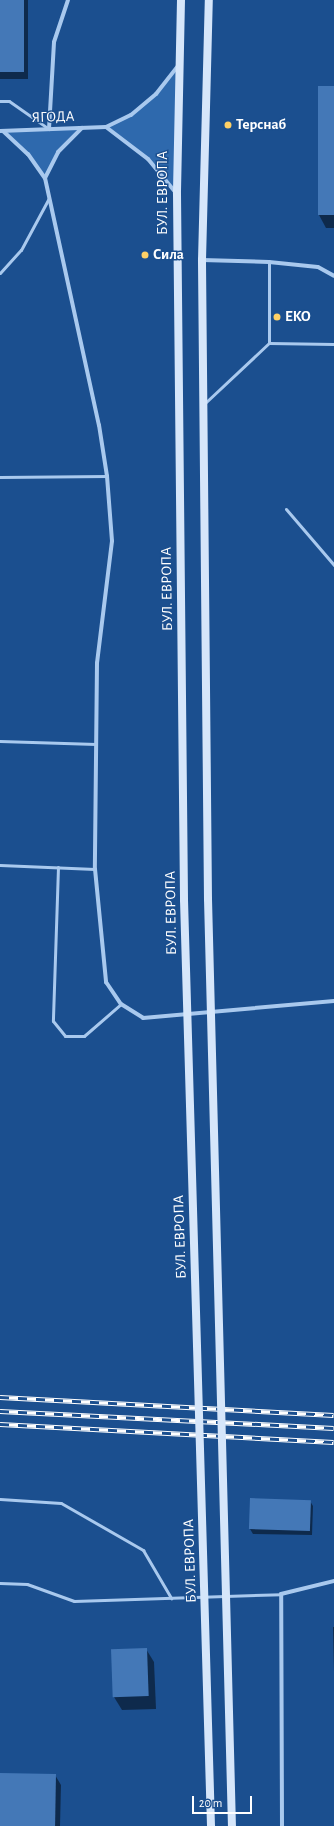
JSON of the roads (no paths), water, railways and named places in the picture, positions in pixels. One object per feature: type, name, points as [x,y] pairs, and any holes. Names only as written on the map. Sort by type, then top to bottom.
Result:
[{"type":"main road","name":"БУЛ. ЕВРОПА","points":[[181,0],[177,194],[184,900],[211,1826]]},
{"type":"main road","points":[[209,0],[202,260],[208,899],[232,1826]]},
{"type":"street","points":[[49,129],[54,42],[68,0]]},
{"type":"street","points":[[177,194],[148,159],[106,127],[131,115],[156,94],[179,64]]},
{"type":"street","name":"ЯГОДА","points":[[1,131],[106,127]]},
{"type":"street","points":[[45,178],[58,152],[82,128]]},
{"type":"street","points":[[1,131],[28,154],[45,178],[99,425],[107,476],[112,541],[97,663],[95,869],[106,982],[121,1004],[143,1018],[334,1001]]},
{"type":"street","points":[[202,260],[270,262],[318,267],[334,276]]},
{"type":"street","points":[[282,1826],[281,1594],[334,1581]]},
{"type":"lane","points":[[0,101],[9,101],[49,129]]},
{"type":"lane","points":[[0,273],[21,250],[49,198]]},
{"type":"lane","points":[[269,343],[270,262]]},
{"type":"lane","points":[[203,405],[269,343],[334,344]]},
{"type":"lane","points":[[0,477],[107,476]]},
{"type":"lane","points":[[286,509],[334,565]]},
{"type":"lane","points":[[0,741],[96,744]]},
{"type":"lane","points":[[0,865],[95,869]]},
{"type":"lane","points":[[58,867],[53,1021],[65,1036],[84,1036],[121,1004]]},
{"type":"lane","points":[[0,1500],[61,1503],[143,1550],[171,1598]]},
{"type":"lane","points":[[0,1583],[28,1584],[74,1601],[281,1594]]},
{"type":"railway","points":[[0,1397],[334,1415]]},
{"type":"railway","points":[[0,1411],[334,1428]]},
{"type":"railway","points":[[0,1424],[334,1442]]},
{"type":"place","name":"Терснаб","points":[[228,125]]},
{"type":"place","name":"Сила","points":[[145,255]]},
{"type":"place","name":"EKO","points":[[277,317]]}]
